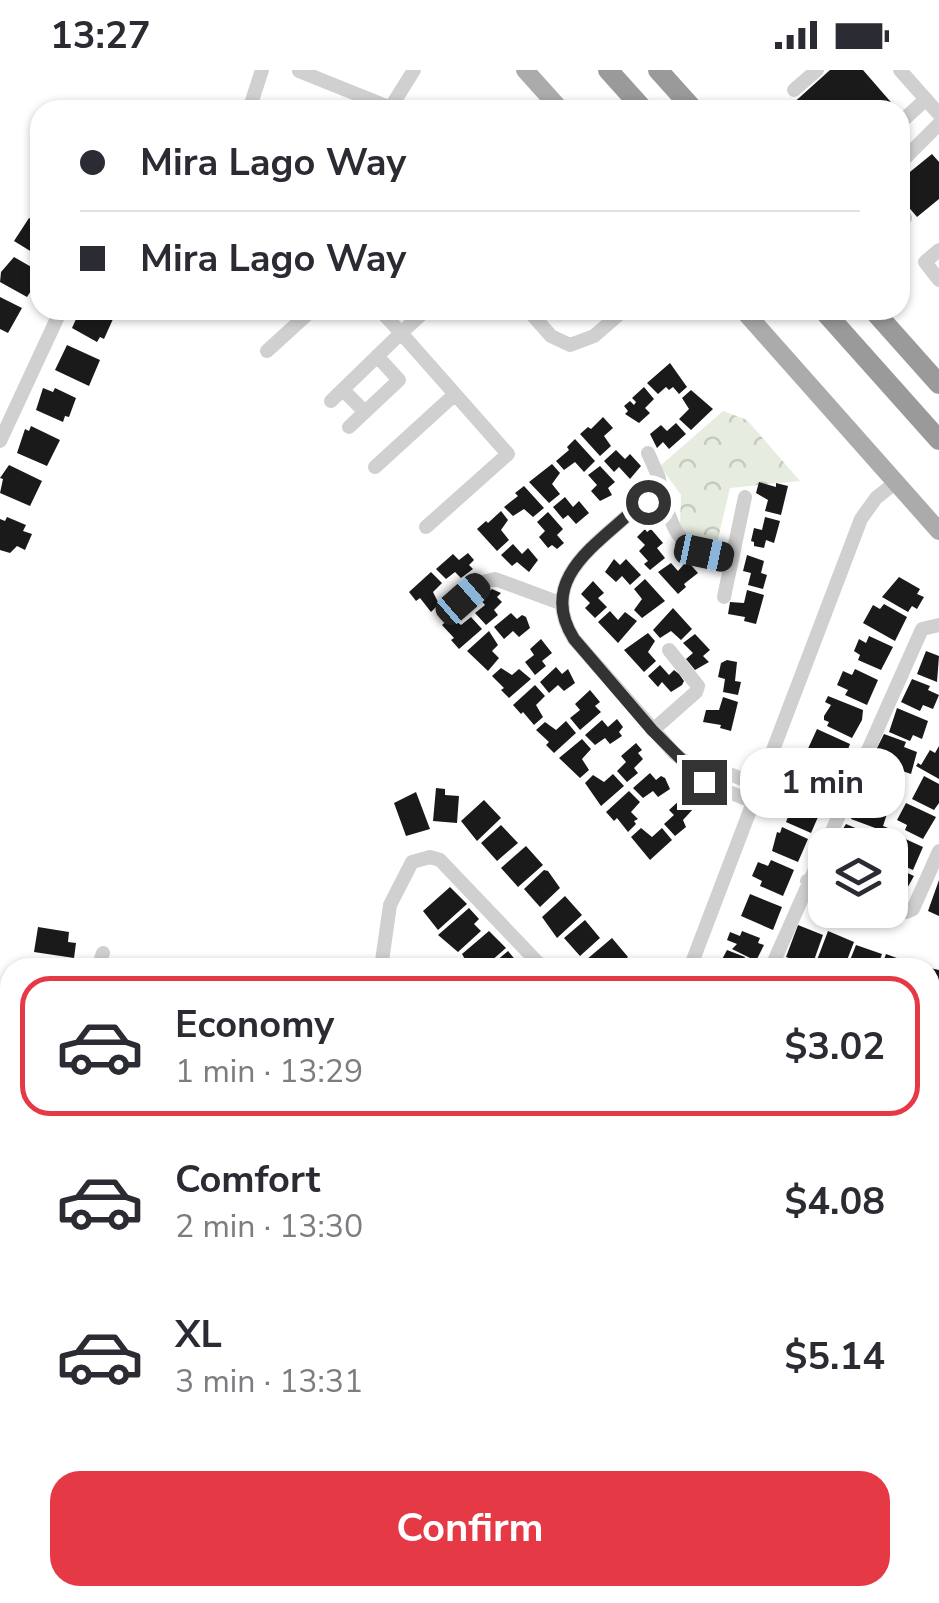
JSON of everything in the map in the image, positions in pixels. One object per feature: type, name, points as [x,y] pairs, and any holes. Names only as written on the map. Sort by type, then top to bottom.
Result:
[{"type":"highway","points":[[608,70],[635,100]]},
{"type":"highway","points":[[658,70],[685,100]]},
{"type":"highway","points":[[831,320],[939,440]]},
{"type":"highway","points":[[882,320],[939,384]]},
{"type":"main road","points":[[525,70],[552,100]]},
{"type":"main road","points":[[752,320],[939,530]]},
{"type":"street","points":[[253,100],[262,70]]},
{"type":"street","points":[[396,100],[414,70]]},
{"type":"street","points":[[794,90],[817,70]]},
{"type":"street","points":[[900,70],[939,114]]},
{"type":"street","points":[[299,71],[368,100]]},
{"type":"street","points":[[910,114],[926,99]]},
{"type":"street","points":[[910,154],[939,124]]},
{"type":"street","points":[[939,250],[926,262],[939,280]]},
{"type":"street","points":[[0,441],[55,320]]},
{"type":"street","points":[[267,350],[301,320]]},
{"type":"street","points":[[389,320],[508,454],[426,526]]},
{"type":"street","points":[[365,412],[337,395],[415,320]]},
{"type":"street","points":[[537,320],[551,336],[570,344],[594,336],[612,320]]},
{"type":"street","points":[[349,427],[399,380],[377,356]]},
{"type":"street","points":[[375,467],[454,395]]},
{"type":"street","points":[[648,454],[659,478],[662,504],[670,513],[676,532],[704,553],[731,558]]},
{"type":"street","points":[[694,958],[861,519],[876,498],[896,482]]},
{"type":"street","points":[[724,597],[745,498]]},
{"type":"street","points":[[662,504],[638,506],[574,568],[562,585],[564,623],[652,730],[704,782],[754,802]]},
{"type":"street","points":[[463,599],[482,582],[495,579],[560,603]]},
{"type":"street","points":[[775,958],[922,629],[939,625]]},
{"type":"street","points":[[652,730],[698,686],[669,650]]},
{"type":"street","points":[[692,766],[709,766],[760,786]]},
{"type":"street","points":[[908,911],[913,909],[938,854]]},
{"type":"street","points":[[382,958],[390,905],[412,862],[430,857],[440,860],[533,958]]},
{"type":"green space","points":[[723,411],[747,420],[800,481],[730,488],[717,543],[712,543],[693,538],[680,528],[681,495],[660,466]]},
{"type":"building","points":[[830,70],[863,70],[889,100],[797,100]]},
{"type":"building","points":[[932,154],[939,162],[939,199],[917,217],[910,209],[910,172]]},
{"type":"building","points":[[29,218],[30,219],[30,251],[14,241]]},
{"type":"building","points":[[14,257],[30,266],[27,297],[0,282],[1,272]]},
{"type":"building","points":[[0,297],[22,308],[8,333],[0,329]]},
{"type":"building","points":[[76,320],[113,320],[104,339],[100,337],[97,342],[72,328]]},
{"type":"building","points":[[67,345],[100,360],[89,386],[55,370]]},
{"type":"building","points":[[670,363],[687,387],[679,394],[673,387],[666,387],[658,394],[647,383]]},
{"type":"building","points":[[644,387],[654,399],[645,408],[650,413],[639,423],[625,414],[628,411],[624,406],[630,401],[634,405],[632,398]]},
{"type":"building","points":[[43,388],[53,392],[55,388],[76,398],[63,422],[36,410]]},
{"type":"building","points":[[691,390],[713,409],[691,430],[679,419],[689,409],[682,398]]},
{"type":"building","points":[[603,417],[613,428],[604,436],[611,446],[600,456],[580,434]]},
{"type":"building","points":[[676,423],[686,434],[669,449],[663,442],[657,448],[650,434],[661,425],[667,431]]},
{"type":"building","points":[[31,426],[60,440],[47,466],[17,453],[25,429],[29,431]]},
{"type":"building","points":[[575,439],[595,461],[584,472],[575,462],[564,470],[556,461]]},
{"type":"building","points":[[616,450],[625,459],[630,454],[641,466],[630,479],[619,467],[614,472],[604,461]]},
{"type":"building","points":[[552,464],[560,473],[552,484],[560,494],[549,503],[529,482]]},
{"type":"building","points":[[9,465],[42,481],[30,506],[0,493],[0,478]]},
{"type":"building","points":[[600,466],[615,482],[608,488],[612,495],[600,501],[591,491],[597,485],[588,475]]},
{"type":"building","points":[[759,482],[788,486],[781,515],[765,511],[768,500],[756,493]]},
{"type":"building","points":[[524,486],[544,508],[533,517],[524,509],[513,516],[504,507]]},
{"type":"building","points":[[565,497],[573,507],[579,501],[589,513],[576,524],[568,515],[563,519],[553,507]]},
{"type":"building","points":[[501,511],[508,520],[501,530],[509,540],[497,551],[477,529]]},
{"type":"building","points":[[548,512],[563,529],[557,535],[564,543],[557,549],[552,545],[548,548],[539,537],[545,531],[537,522]]},
{"type":"building","points":[[7,517],[26,525],[23,531],[32,534],[25,550],[17,546],[10,553],[0,550],[0,519],[5,521]]},
{"type":"building","points":[[765,517],[780,521],[774,543],[766,540],[764,548],[754,546],[754,528],[762,530]]},
{"type":"building","points":[[651,529],[663,543],[657,548],[665,558],[650,570],[639,551],[645,545],[637,537]]},
{"type":"building","points":[[513,544],[522,554],[528,548],[538,560],[529,572],[517,562],[512,566],[501,555]]},
{"type":"building","points":[[468,553],[474,560],[469,565],[473,569],[461,578],[455,572],[446,579],[436,569],[453,554],[459,560]]},
{"type":"building","points":[[747,555],[764,561],[761,573],[767,575],[763,589],[748,585],[751,573],[743,571]]},
{"type":"building","points":[[614,559],[620,565],[626,559],[641,575],[630,585],[622,576],[616,582],[605,572]]},
{"type":"building","points":[[671,563],[678,571],[685,563],[690,564],[698,573],[678,594],[658,572]]},
{"type":"building","points":[[431,572],[442,583],[433,592],[439,604],[431,612],[409,592]]},
{"type":"building","points":[[899,577],[920,589],[917,594],[924,597],[917,609],[912,606],[908,612],[882,597]]},
{"type":"building","points":[[645,579],[665,601],[642,618],[634,610],[642,599],[634,589]]},
{"type":"building","points":[[593,581],[604,593],[598,598],[607,607],[595,618],[585,608],[590,603],[581,594]]},
{"type":"building","points":[[492,589],[501,593],[497,597],[502,602],[494,610],[498,615],[486,625],[475,613],[485,605],[480,599]]},
{"type":"building","points":[[747,590],[764,595],[756,624],[728,614],[730,602],[744,603]]},
{"type":"building","points":[[884,604],[907,617],[895,641],[863,623],[873,605],[880,609]]},
{"type":"building","points":[[673,608],[692,629],[681,640],[671,631],[660,638],[653,630]]},
{"type":"building","points":[[610,611],[618,620],[625,612],[637,621],[618,643],[598,622]]},
{"type":"building","points":[[511,613],[517,619],[526,617],[530,628],[519,637],[513,631],[504,639],[494,627]]},
{"type":"building","points":[[451,617],[461,625],[471,617],[482,629],[459,649],[442,625]]},
{"type":"building","points":[[489,631],[498,645],[492,651],[499,658],[488,671],[467,651]]},
{"type":"building","points":[[648,633],[655,641],[648,652],[656,661],[644,672],[624,650]]},
{"type":"building","points":[[695,634],[710,650],[703,656],[709,662],[695,670],[686,659],[693,653],[683,643]]},
{"type":"building","points":[[869,636],[893,647],[881,670],[858,660],[860,655],[854,651],[859,639],[866,643]]},
{"type":"building","points":[[541,639],[552,653],[542,661],[546,666],[535,675],[525,662],[534,655],[530,649]]},
{"type":"building","points":[[926,651],[939,656],[937,682],[917,674]]},
{"type":"building","points":[[737,662],[735,681],[741,682],[738,695],[723,692],[725,679],[718,677],[721,663]]},
{"type":"building","points":[[660,665],[669,675],[674,670],[679,674],[682,685],[671,692],[662,682],[658,687],[648,676]]},
{"type":"building","points":[[556,667],[562,674],[568,669],[575,683],[564,691],[558,685],[549,693],[540,682]]},
{"type":"building","points":[[501,668],[512,675],[519,669],[531,679],[509,698],[492,676]]},
{"type":"building","points":[[855,669],[878,680],[867,705],[845,695],[848,690],[837,685],[843,671],[852,675]]},
{"type":"building","points":[[912,679],[930,686],[928,690],[939,695],[933,709],[923,705],[920,711],[901,702]]},
{"type":"building","points":[[535,685],[545,696],[536,705],[543,717],[534,725],[513,705]]},
{"type":"building","points":[[590,690],[600,702],[595,706],[601,712],[580,730],[570,718],[580,710],[575,704]]},
{"type":"building","points":[[828,696],[863,710],[852,738],[827,726],[829,722],[824,716],[831,705],[825,702]]},
{"type":"building","points":[[723,697],[738,702],[731,731],[703,722],[706,710],[719,710]]},
{"type":"building","points":[[897,708],[928,721],[922,739],[913,735],[910,741],[889,732]]},
{"type":"building","points":[[617,719],[623,727],[619,732],[622,736],[610,744],[605,738],[595,745],[585,735],[602,720],[608,727]]},
{"type":"building","points":[[566,721],[576,733],[554,753],[536,730],[545,722],[556,730]]},
{"type":"building","points":[[817,729],[850,744],[841,768],[806,753]]},
{"type":"building","points":[[884,734],[906,742],[904,747],[917,752],[911,774],[871,760]]},
{"type":"building","points":[[582,739],[591,749],[582,759],[589,770],[580,778],[559,758]]},
{"type":"building","points":[[636,743],[643,759],[634,768],[638,773],[627,782],[617,771],[626,762],[621,756]]},
{"type":"building","points":[[939,746],[939,779],[916,766]]},
{"type":"building","points":[[805,760],[838,775],[826,800],[788,786],[798,765],[802,767]]},
{"type":"building","points":[[870,767],[905,782],[896,803],[861,789]]},
{"type":"building","points":[[650,773],[656,780],[665,778],[670,789],[658,797],[653,791],[643,798],[633,788]]},
{"type":"building","points":[[613,774],[624,786],[601,806],[585,783],[593,775],[604,782]]},
{"type":"building","points":[[924,776],[939,784],[939,803],[934,810],[912,799]]},
{"type":"building","points":[[436,788],[445,789],[445,795],[459,796],[457,823],[433,821]]},
{"type":"building","points":[[629,791],[640,802],[631,812],[638,819],[628,832],[606,812]]},
{"type":"building","points":[[787,791],[822,808],[813,828],[808,828],[808,832],[786,822],[788,817],[779,812],[791,799],[785,797]]},
{"type":"building","points":[[416,792],[430,829],[406,836],[394,803]]},
{"type":"building","points":[[864,794],[890,805],[883,826],[888,828],[875,828],[851,819],[858,797],[862,799]]},
{"type":"building","points":[[681,799],[694,808],[683,820],[686,827],[675,836],[664,824],[674,815],[669,810]]},
{"type":"building","points":[[484,800],[501,818],[477,841],[461,821]]},
{"type":"building","points":[[906,803],[936,817],[923,839],[897,820]]},
{"type":"building","points":[[501,825],[518,843],[497,861],[481,843]]},
{"type":"building","points":[[782,827],[808,839],[798,862],[772,851],[777,832]]},
{"type":"building","points":[[641,828],[652,837],[662,828],[672,840],[650,860],[631,837]]},
{"type":"building","points":[[908,840],[923,847],[913,870],[908,868]]},
{"type":"building","points":[[526,846],[543,865],[518,887],[501,868]]},
{"type":"building","points":[[771,860],[794,870],[783,896],[760,886],[762,881],[752,876],[758,862],[768,866]]},
{"type":"building","points":[[544,870],[560,888],[540,907],[524,889]]},
{"type":"building","points":[[939,880],[939,916],[928,911]]},
{"type":"building","points":[[450,887],[467,904],[438,930],[423,911]]},
{"type":"building","points":[[750,894],[782,907],[773,930],[741,916]]},
{"type":"building","points":[[565,896],[582,915],[557,938],[542,917]]},
{"type":"building","points":[[469,908],[479,919],[474,924],[481,931],[458,952],[438,935]]},
{"type":"building","points":[[585,920],[600,938],[580,956],[564,938]]},
{"type":"building","points":[[798,925],[823,935],[815,958],[786,957]]},
{"type":"building","points":[[38,927],[69,932],[68,942],[76,943],[74,958],[34,952]]},
{"type":"building","points":[[489,931],[506,948],[494,958],[464,958],[462,954]]},
{"type":"building","points":[[742,931],[760,938],[758,943],[764,945],[758,958],[732,949],[737,944],[727,940],[730,932],[740,936]]},
{"type":"building","points":[[828,931],[854,942],[848,958],[818,958]]},
{"type":"building","points":[[612,938],[628,957],[627,958],[588,958]]},
{"type":"building","points":[[856,945],[882,954],[881,958],[851,958]]},
{"type":"building","points":[[727,950],[745,957],[745,958],[723,958]]},
{"type":"route","points":[[648,502],[638,506],[574,568],[562,585],[560,603],[564,623],[574,639],[652,730],[704,782]]}]
